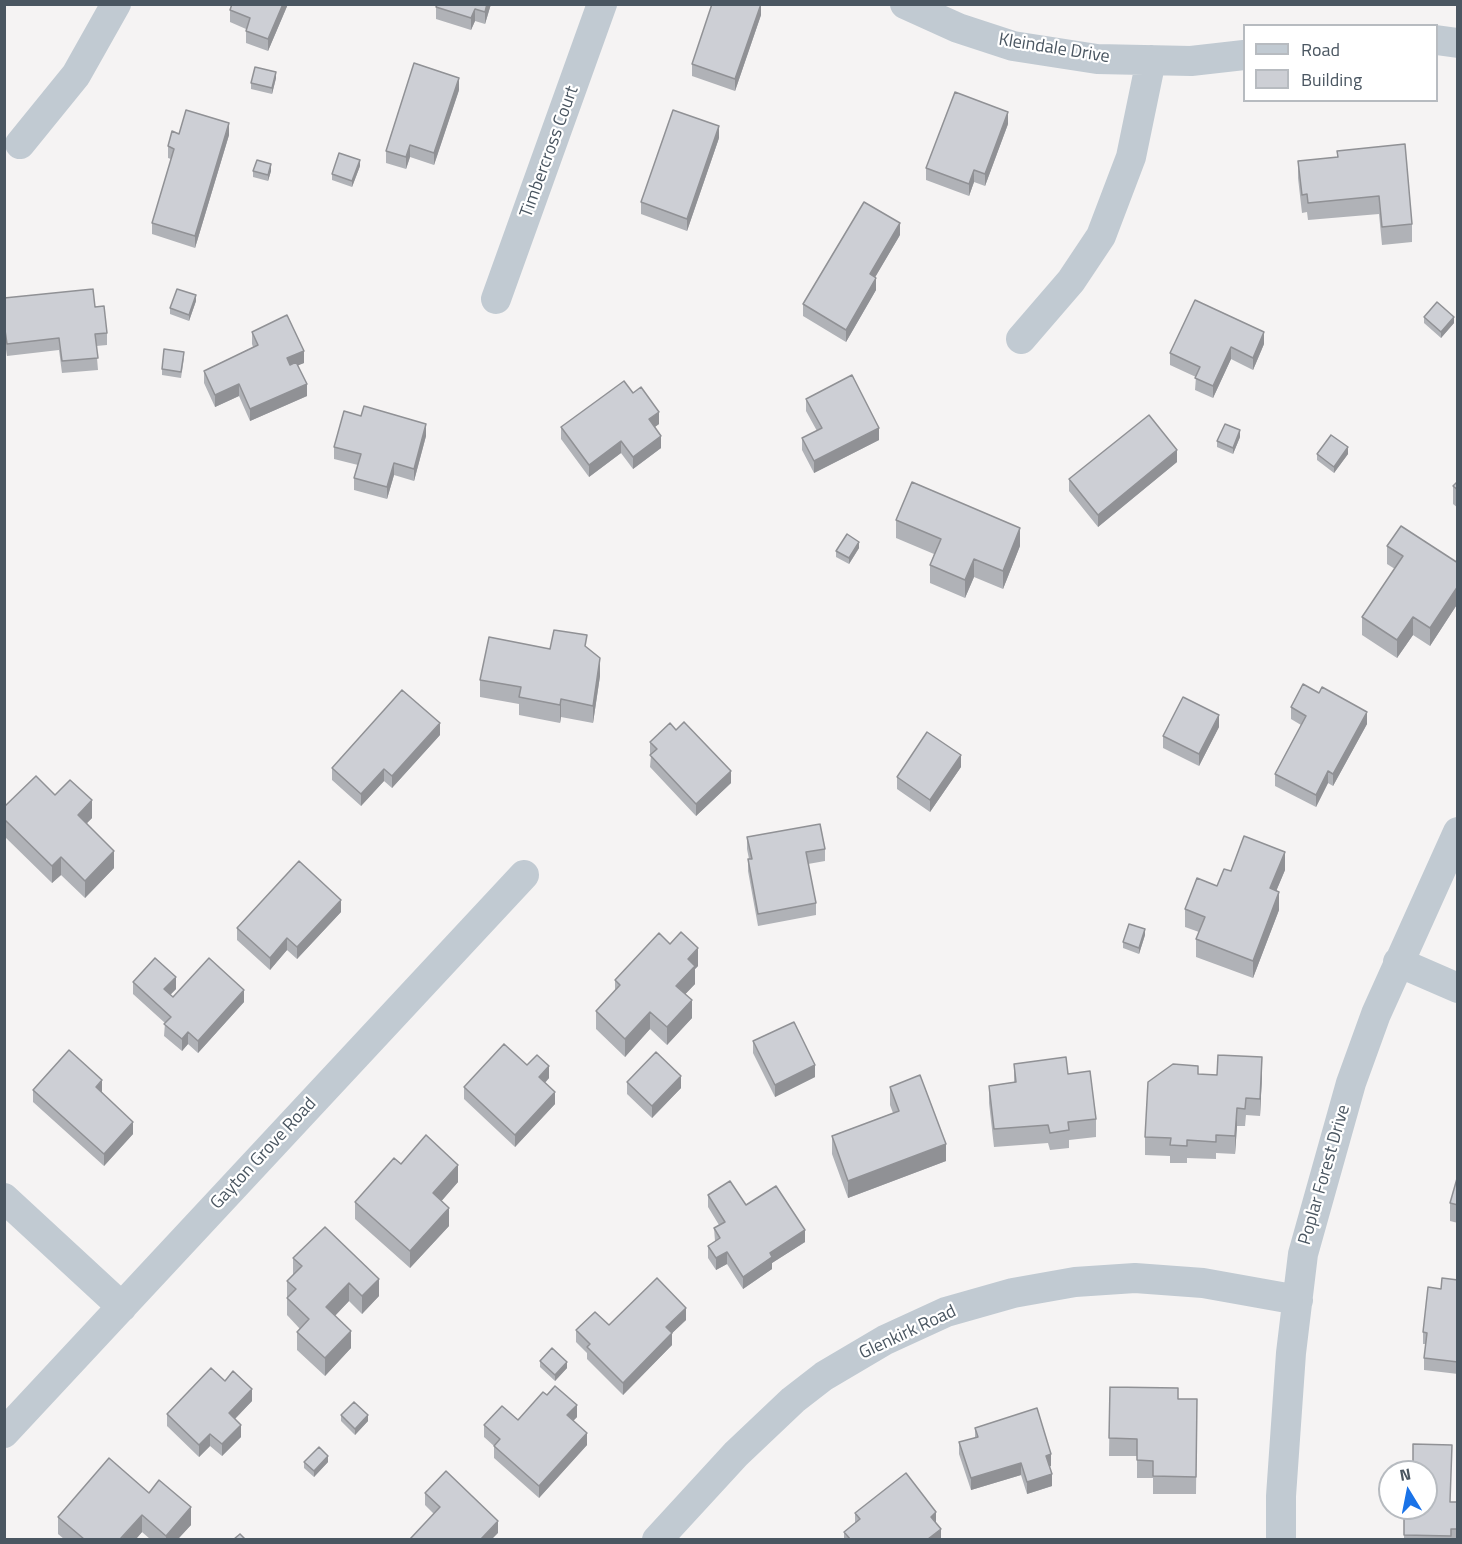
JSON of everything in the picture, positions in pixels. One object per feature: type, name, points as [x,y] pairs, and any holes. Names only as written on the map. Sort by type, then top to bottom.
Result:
[{"type":"street","points":[[20,144],[76,75],[116,4]]},
{"type":"street","name":"Timbercross Court","points":[[496,299],[602,4]]},
{"type":"street","name":"Kleindale Drive","points":[[905,4],[958,28],[1013,46],[1097,59],[1191,61],[1243,55]]},
{"type":"street","points":[[1438,40],[1458,43]]},
{"type":"street","points":[[1021,339],[1071,281],[1101,236],[1131,157],[1151,60]]},
{"type":"street","name":"Poplar Forest Drive","points":[[1281,1539],[1281,1496],[1291,1353],[1303,1254],[1351,1083],[1398,962],[1458,832]]},
{"type":"street","name":"Gayton Grove Road","points":[[4,1433],[524,875]]},
{"type":"street","points":[[1398,962],[1458,987]]},
{"type":"street","points":[[4,1198],[122,1307]]},
{"type":"street","name":"Glenkirk Road","points":[[657,1539],[736,1454],[793,1400],[824,1376],[885,1340],[946,1312],[1012,1293],[1075,1282],[1135,1278],[1203,1283],[1298,1300]]},
{"type":"building","points":[[232,4],[283,4],[268,39],[246,31],[250,18],[230,10]]},
{"type":"building","points":[[437,4],[487,4],[485,12],[475,9],[471,18],[436,7]]},
{"type":"building","points":[[712,4],[761,4],[735,79],[692,64]]},
{"type":"building","points":[[414,63],[459,78],[434,153],[410,145],[406,157],[386,151]]},
{"type":"building","points":[[255,67],[276,72],[272,88],[251,83]]},
{"type":"building","points":[[955,92],[1008,112],[985,174],[974,170],[969,184],[926,168]]},
{"type":"building","points":[[186,110],[229,123],[195,236],[152,223],[174,149],[168,146],[172,131],[179,134]]},
{"type":"building","points":[[673,110],[719,126],[687,219],[641,202]]},
{"type":"building","points":[[1405,144],[1412,224],[1382,227],[1379,196],[1308,203],[1307,194],[1302,195],[1298,161],[1338,157],[1337,151]]},
{"type":"building","points":[[339,153],[360,160],[352,181],[332,174]]},
{"type":"building","points":[[257,160],[271,164],[268,175],[253,171]]},
{"type":"building","points":[[864,202],[900,223],[870,274],[876,278],[846,330],[803,304]]},
{"type":"building","points":[[93,289],[95,307],[104,306],[107,333],[95,334],[98,358],[62,361],[59,338],[7,344],[4,298]]},
{"type":"building","points":[[177,289],[196,295],[189,315],[170,308]]},
{"type":"building","points":[[1195,300],[1264,332],[1253,358],[1231,347],[1213,386],[1195,378],[1200,367],[1170,353]]},
{"type":"building","points":[[1437,302],[1454,317],[1441,332],[1424,317]]},
{"type":"building","points":[[287,315],[304,351],[287,358],[290,365],[296,362],[307,384],[250,409],[239,384],[215,395],[204,371],[258,345],[252,332]]},
{"type":"building","points":[[164,349],[184,352],[181,372],[162,369]]},
{"type":"building","points":[[852,375],[879,428],[814,461],[802,438],[822,428],[806,399]]},
{"type":"building","points":[[624,381],[633,393],[641,387],[659,412],[649,419],[661,436],[633,457],[621,441],[589,465],[561,427]]},
{"type":"building","points":[[364,406],[426,424],[414,469],[394,463],[387,487],[354,478],[361,454],[334,447],[344,411],[361,416]]},
{"type":"building","points":[[1149,415],[1177,450],[1098,515],[1069,479]]},
{"type":"building","points":[[1225,424],[1240,430],[1233,448],[1217,441]]},
{"type":"building","points":[[1331,435],[1348,447],[1334,467],[1317,454]]},
{"type":"building","points":[[912,482],[1020,528],[1003,571],[974,559],[965,580],[930,565],[941,539],[896,520]]},
{"type":"building","points":[[1401,526],[1458,563],[1458,586],[1430,628],[1413,617],[1397,640],[1362,617],[1403,556],[1387,546]]},
{"type":"building","points":[[847,534],[859,542],[849,558],[836,551]]},
{"type":"building","points":[[554,630],[587,635],[585,646],[600,658],[593,706],[561,699],[560,705],[519,697],[521,687],[480,680],[489,637],[550,649]]},
{"type":"building","points":[[1303,684],[1319,693],[1322,687],[1367,712],[1333,774],[1328,771],[1316,795],[1275,774],[1306,716],[1291,707]]},
{"type":"building","points":[[402,690],[440,723],[392,776],[384,769],[361,794],[332,768]]},
{"type":"building","points":[[1183,697],[1219,715],[1199,754],[1163,736]]},
{"type":"building","points":[[684,722],[731,771],[696,804],[650,755],[657,749],[650,742],[670,723],[676,730]]},
{"type":"building","points":[[927,732],[961,755],[930,800],[897,777]]},
{"type":"building","points":[[36,776],[55,795],[70,780],[92,800],[78,815],[114,851],[85,881],[61,857],[52,866],[4,819],[4,807]]},
{"type":"building","points":[[820,824],[825,849],[806,852],[816,903],[758,914],[748,859],[752,859],[747,837]]},
{"type":"building","points":[[1244,836],[1285,852],[1270,888],[1279,892],[1253,961],[1196,939],[1205,917],[1185,909],[1197,878],[1217,886],[1224,869],[1231,871]]},
{"type":"building","points":[[299,861],[341,900],[297,947],[287,938],[270,958],[237,928]]},
{"type":"building","points":[[1129,924],[1145,929],[1139,948],[1123,942]]},
{"type":"building","points":[[681,932],[698,948],[688,959],[695,966],[676,986],[692,1000],[667,1027],[650,1012],[625,1039],[596,1011],[620,985],[615,980],[659,933],[670,944]]},
{"type":"building","points":[[155,958],[176,977],[164,989],[173,997],[209,958],[244,990],[198,1041],[188,1032],[182,1039],[164,1024],[171,1017],[133,982]]},
{"type":"building","points":[[794,1022],[815,1065],[775,1085],[753,1041]]},
{"type":"building","points":[[504,1044],[527,1065],[537,1055],[549,1066],[539,1077],[555,1092],[515,1135],[464,1087]]},
{"type":"building","points":[[69,1050],[102,1080],[96,1087],[133,1122],[104,1154],[33,1090]]},
{"type":"building","points":[[656,1052],[681,1076],[652,1106],[627,1082]]},
{"type":"building","points":[[1218,1055],[1262,1057],[1260,1099],[1246,1098],[1245,1109],[1237,1108],[1235,1136],[1216,1135],[1216,1142],[1187,1140],[1187,1146],[1170,1145],[1171,1138],[1145,1137],[1148,1082],[1173,1064],[1198,1066],[1198,1074],[1217,1075]]},
{"type":"building","points":[[1066,1057],[1068,1074],[1090,1071],[1096,1119],[1068,1122],[1069,1130],[1050,1133],[1048,1125],[994,1129],[989,1086],[1016,1082],[1014,1064]]},
{"type":"building","points":[[920,1075],[946,1144],[848,1181],[832,1136],[899,1111],[890,1087]]},
{"type":"building","points":[[426,1135],[458,1165],[433,1193],[449,1208],[410,1251],[355,1202],[394,1158],[401,1164]]},
{"type":"building","points":[[1458,1175],[1458,1205],[1450,1203]]},
{"type":"building","points":[[730,1181],[746,1205],[776,1186],[805,1230],[770,1253],[772,1257],[743,1277],[727,1252],[716,1258],[708,1246],[720,1238],[714,1228],[725,1222],[708,1195]]},
{"type":"building","points":[[325,1227],[379,1279],[362,1296],[349,1283],[326,1307],[351,1331],[325,1358],[297,1332],[309,1319],[287,1298],[296,1289],[287,1281],[302,1266],[293,1258]]},
{"type":"building","points":[[657,1278],[686,1308],[666,1327],[672,1333],[623,1383],[587,1347],[590,1344],[576,1330],[595,1312],[609,1325]]},
{"type":"building","points":[[1442,1278],[1458,1280],[1458,1362],[1424,1358],[1427,1333],[1423,1332],[1428,1287],[1441,1289]]},
{"type":"building","points":[[552,1348],[567,1362],[555,1375],[540,1361]]},
{"type":"building","points":[[211,1368],[225,1381],[233,1371],[252,1389],[229,1413],[241,1425],[222,1444],[210,1434],[199,1445],[167,1414]]},
{"type":"building","points":[[555,1386],[577,1405],[567,1415],[587,1433],[539,1486],[494,1446],[500,1439],[484,1425],[502,1406],[518,1420],[543,1392],[547,1395]]},
{"type":"building","points":[[1110,1387],[1178,1388],[1178,1399],[1197,1399],[1196,1477],[1153,1476],[1153,1461],[1137,1460],[1137,1439],[1109,1438]]},
{"type":"building","points":[[354,1402],[368,1415],[355,1429],[341,1415]]},
{"type":"building","points":[[1037,1408],[1051,1454],[1046,1456],[1052,1474],[1027,1482],[1021,1463],[971,1478],[959,1442],[978,1437],[975,1428]]},
{"type":"building","points":[[1413,1444],[1452,1445],[1450,1502],[1458,1502],[1458,1529],[1451,1529],[1451,1536],[1404,1535],[1404,1520],[1438,1520],[1438,1460],[1413,1460]]},
{"type":"building","points":[[319,1447],[328,1456],[314,1471],[304,1462]]},
{"type":"building","points":[[109,1458],[149,1493],[159,1480],[191,1507],[166,1536],[142,1515],[121,1538],[123,1539],[84,1539],[58,1517]]},
{"type":"building","points":[[446,1471],[498,1521],[481,1539],[410,1539],[440,1507],[425,1493]]},
{"type":"building","points":[[906,1473],[936,1512],[931,1517],[941,1529],[928,1539],[850,1539],[844,1532],[860,1519],[855,1513]]},
{"type":"building","points":[[240,1534],[245,1539],[234,1539]]}]
